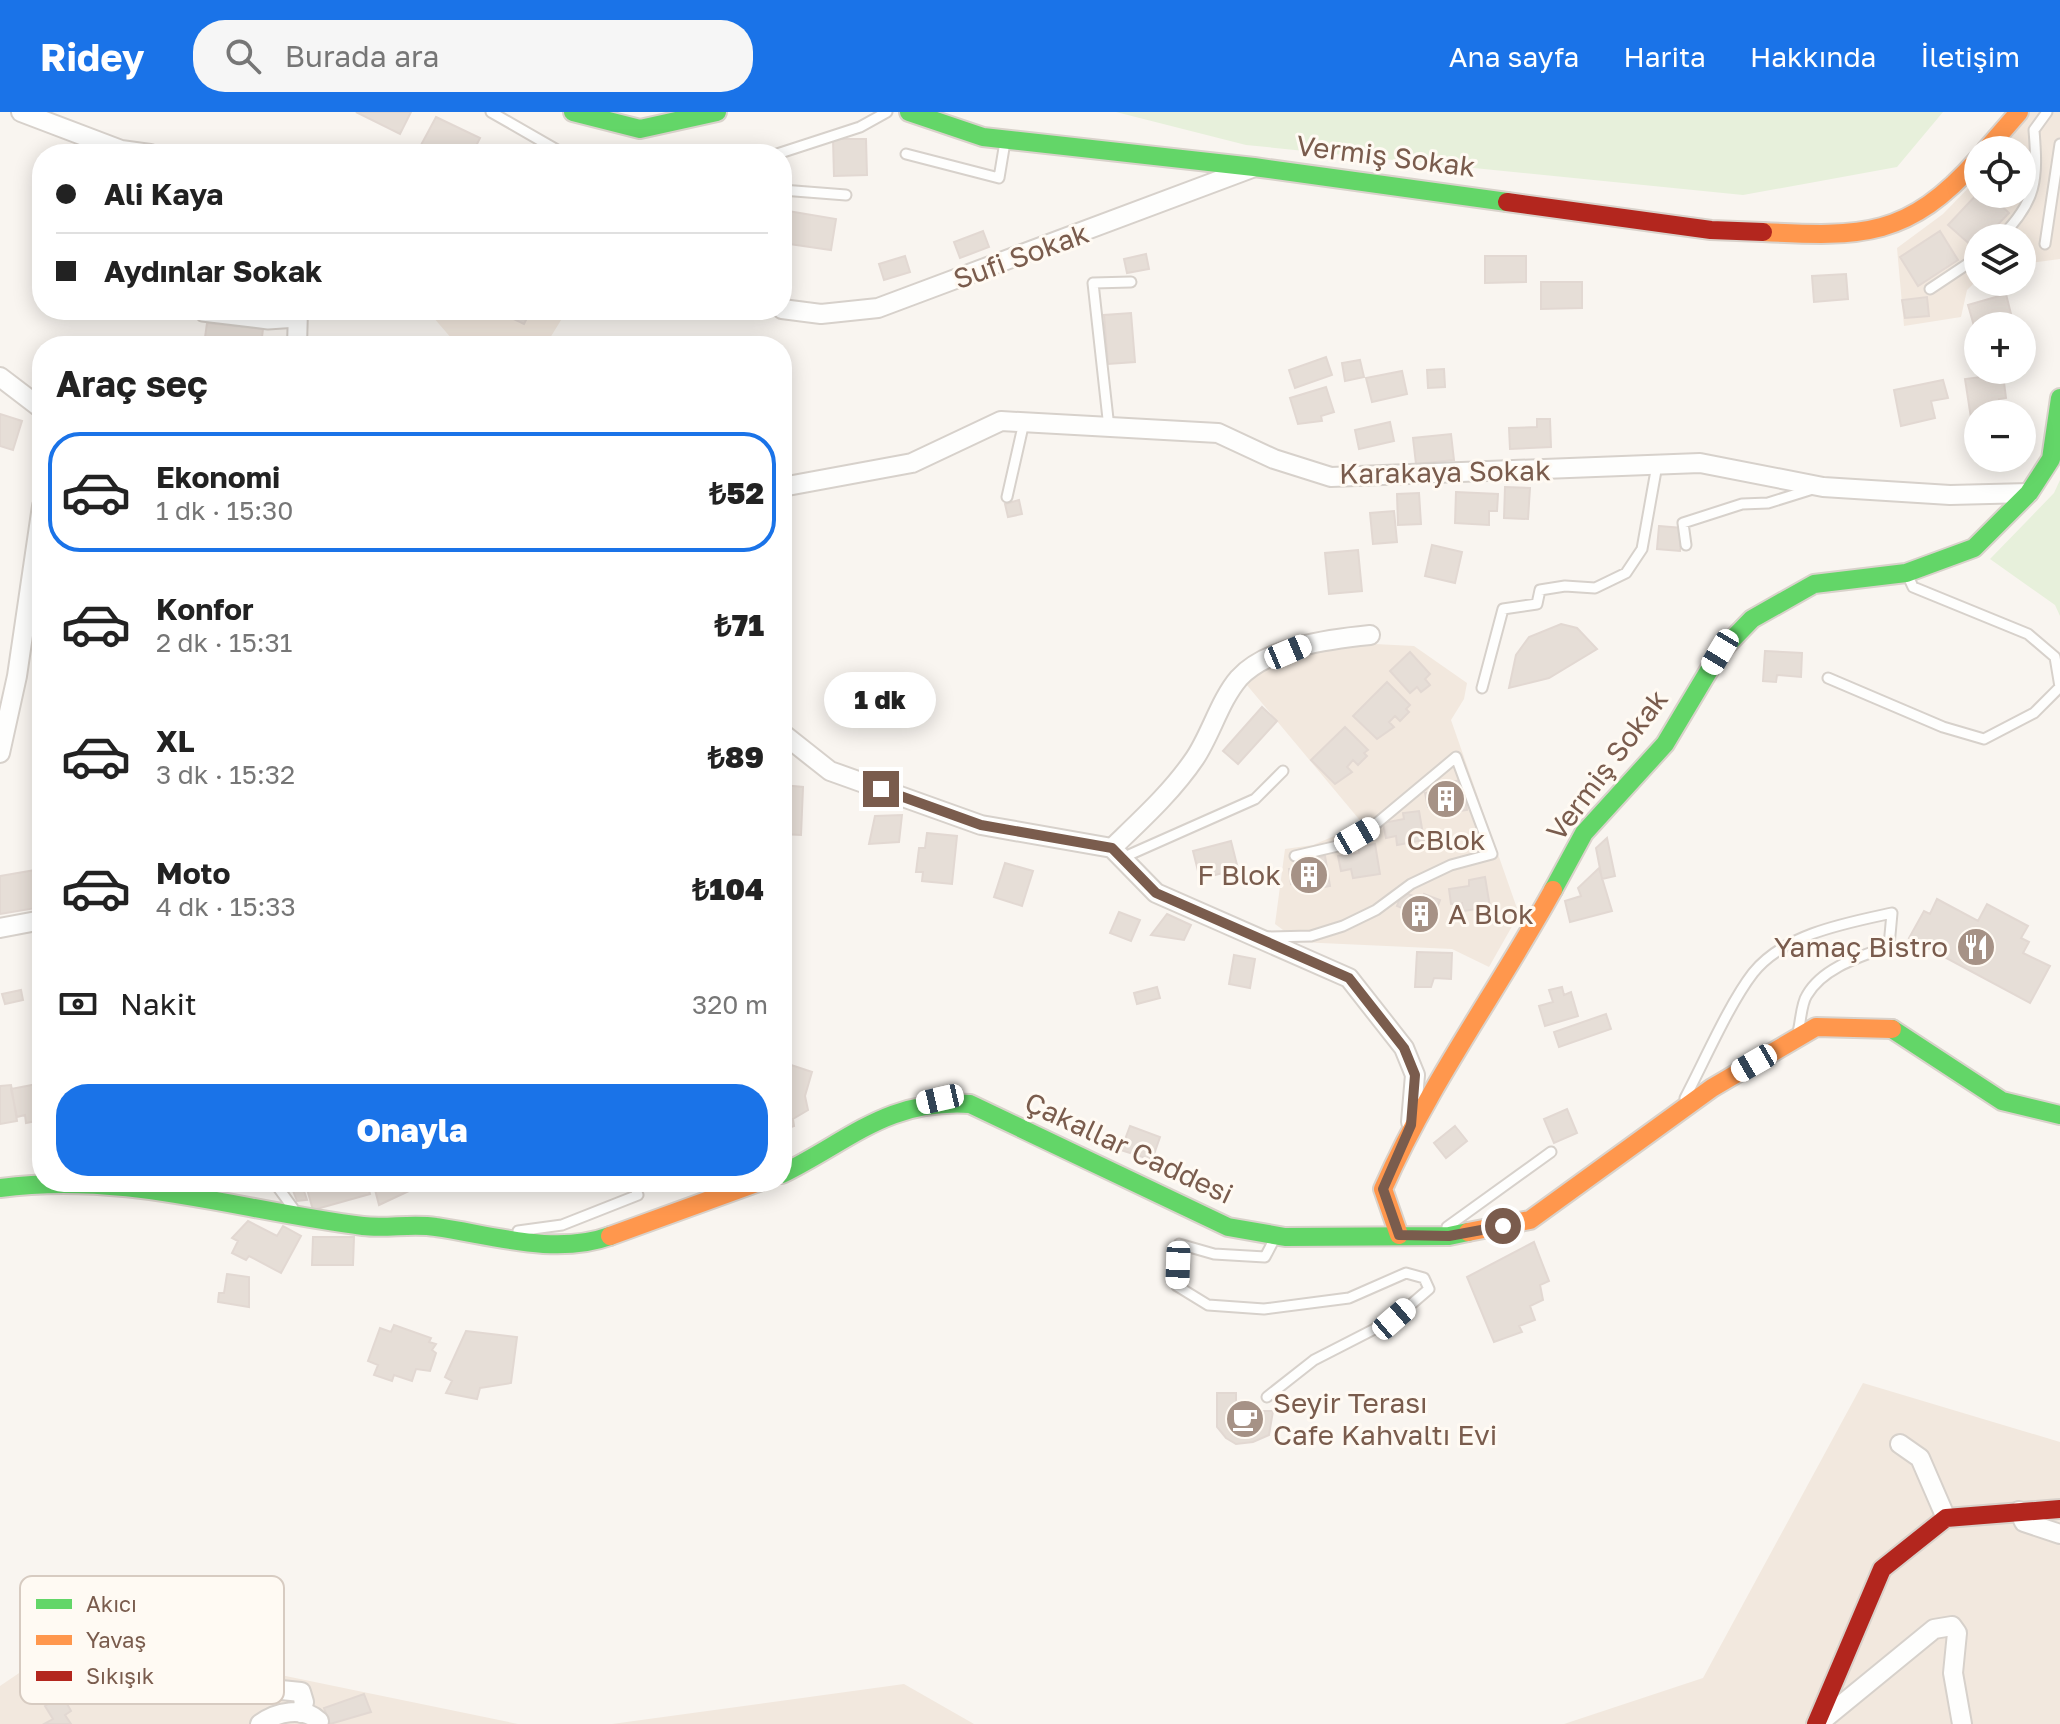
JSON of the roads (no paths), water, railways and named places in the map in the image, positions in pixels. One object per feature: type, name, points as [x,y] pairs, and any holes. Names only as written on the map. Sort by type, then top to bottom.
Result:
[{"type":"street","points":[[21,112],[105,144]]},
{"type":"street","points":[[573,112],[640,129],[717,112]]},
{"type":"street","name":"Vermiş Sokak","points":[[909,112],[983,137],[1254,167],[1711,230],[1819,235],[1871,232],[1910,219],[1964,175]]},
{"type":"street","points":[[1998,136],[2019,112]]},
{"type":"street","name":"Sufi Sokak","points":[[792,310],[821,314],[878,308],[1254,167]]},
{"type":"street","points":[[0,377],[32,401]]},
{"type":"street","name":"Vermiş Sokak","points":[[1399,1235],[1383,1189],[1411,1125],[1511,966],[1584,833],[1665,744],[1720,652],[1752,619],[1814,584],[1906,573],[1974,548],[2029,493],[2056,451],[2060,398]]},
{"type":"street","name":"Karakaya Sokak","points":[[792,485],[912,463],[1001,421],[1218,433],[1274,459],[1331,477],[1700,463],[1819,486],[1950,495],[2029,493]]},
{"type":"street","points":[[0,753],[32,587]]},
{"type":"street","points":[[1117,853],[1194,759],[1239,678],[1263,662],[1313,641],[1370,635]]},
{"type":"street","points":[[792,741],[830,771],[981,825],[1117,853],[1156,893],[1349,978],[1404,1048],[1415,1075],[1411,1125]]},
{"type":"street","points":[[0,928],[32,922]]},
{"type":"street","name":"Çakallar Caddesi","points":[[792,1168],[893,1110],[940,1099],[970,1104],[1228,1227],[1276,1236],[1434,1236],[1530,1220],[1712,1088],[1816,1027],[1892,1029],[2002,1101],[2060,1115]]},
{"type":"street","points":[[0,1188],[32,1184]]},
{"type":"street","points":[[173,1192],[365,1226],[431,1226],[538,1244],[591,1243],[731,1192]]},
{"type":"street","points":[[1900,1444],[1920,1458],[1946,1518]]},
{"type":"street","points":[[1817,1724],[1882,1569],[1946,1518],[2060,1509]]},
{"type":"street","points":[[2019,1511],[2060,1517]]},
{"type":"street","points":[[2019,1511],[2024,1522],[2060,1534]]},
{"type":"street","points":[[1817,1724],[1934,1629],[1952,1626],[1957,1633],[1953,1673],[1962,1724]]},
{"type":"street","points":[[284,1690],[301,1692],[304,1702],[301,1713]]},
{"type":"street","points":[[260,1724],[272,1716],[301,1713],[312,1715],[319,1721]]},
{"type":"lane","points":[[491,112],[547,144]]},
{"type":"lane","points":[[792,149],[860,127],[887,112]]},
{"type":"lane","points":[[2014,224],[2021,217],[2038,176],[2034,130],[2047,112]]},
{"type":"lane","points":[[906,154],[999,178],[1005,140]]},
{"type":"lane","points":[[2045,244],[2060,144]]},
{"type":"lane","points":[[792,191],[846,195]]},
{"type":"lane","points":[[1930,289],[1964,266]]},
{"type":"lane","points":[[1109,428],[1093,283],[1131,282]]},
{"type":"lane","points":[[235,320],[268,324],[283,320]]},
{"type":"lane","points":[[1007,497],[1024,422]]},
{"type":"lane","points":[[1482,688],[1503,609],[1537,604],[1540,590],[1565,586],[1595,588],[1626,573],[1642,549],[1657,465]]},
{"type":"lane","points":[[1686,545],[1683,523],[1742,504],[1792,497],[1819,486]]},
{"type":"lane","points":[[1828,678],[1943,727],[1984,739],[2034,713],[2060,687],[2055,657],[2028,634],[1913,587],[1906,573]]},
{"type":"lane","points":[[1258,937],[1311,936],[1343,926],[1376,910],[1411,884],[1451,865],[1492,854],[1456,757],[1371,828],[1342,845],[1295,856]]},
{"type":"lane","points":[[1117,853],[1255,799],[1283,771]]},
{"type":"lane","points":[[1675,1115],[1754,973],[1781,950],[1833,926],[1892,913],[1889,946],[1826,974],[1806,995],[1797,1038]]},
{"type":"lane","points":[[1434,1236],[1551,1152]]},
{"type":"lane","points":[[281,1192],[297,1214]]},
{"type":"lane","points":[[487,1235],[562,1225],[638,1195],[637,1192]]},
{"type":"lane","points":[[1267,1397],[1314,1360],[1394,1319],[1429,1289],[1424,1278],[1406,1273],[1349,1298],[1294,1308],[1240,1309],[1208,1305],[1177,1286],[1179,1244],[1214,1254],[1265,1257],[1276,1236]]},
{"type":"place","name":"CBlok","points":[[1446,799]]},
{"type":"place","name":"F Blok","points":[[1309,875]]},
{"type":"place","name":"A Blok","points":[[1420,914]]},
{"type":"place","name":"Yamaç Bistro","points":[[1976,947]]},
{"type":"place","name":"Seyir Terası Cafe Kahvaltı Evi","points":[[1245,1419]]}]
